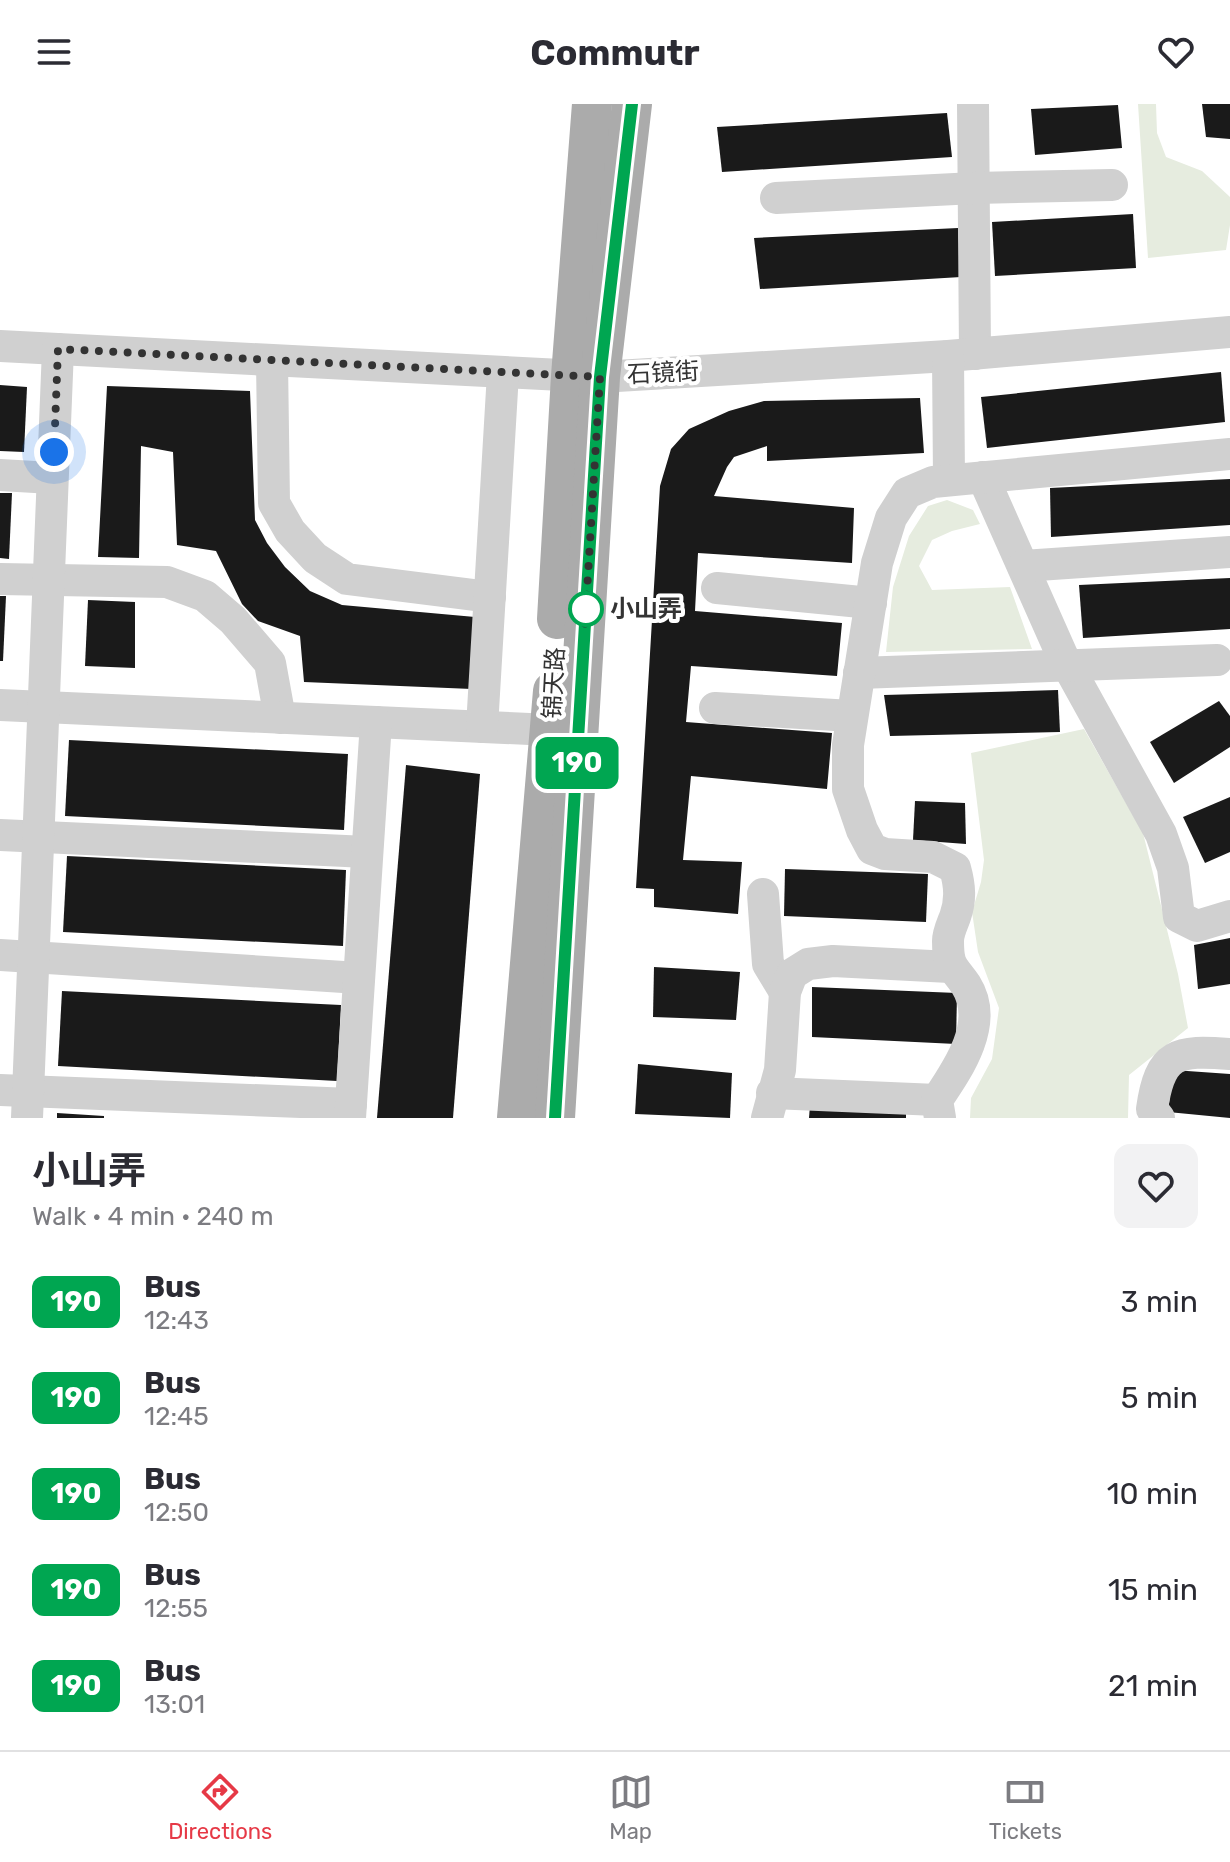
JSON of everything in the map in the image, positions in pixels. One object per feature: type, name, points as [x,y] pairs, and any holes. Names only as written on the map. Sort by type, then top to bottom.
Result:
[{"type":"main road","name":"锦天路","points":[[555,1118],[586,377],[592,104]]},
{"type":"main road","name":"锦天路","points":[[517,1118],[586,377],[632,104]]},
{"type":"street","points":[[949,480],[975,188],[973,104]]},
{"type":"street","points":[[776,198],[1112,185]]},
{"type":"street","name":"石镜街","points":[[0,346],[586,377],[961,355],[1230,332]]},
{"type":"street","points":[[58,349],[33,957],[18,1099],[350,1111],[376,722]]},
{"type":"street","points":[[272,361],[274,503],[290,531],[315,558],[347,579],[490,597]]},
{"type":"street","points":[[482,727],[503,373]]},
{"type":"street","points":[[950,967],[833,961],[808,964],[792,974],[785,992],[780,1070],[769,1106],[938,1109],[969,1044],[975,1022],[972,997],[950,967],[948,937],[961,887],[955,868],[933,857],[885,854],[872,849],[848,789],[848,745],[852,716],[877,563],[891,518],[907,493],[933,482],[1230,454]]},
{"type":"street","points":[[0,475],[52,478]]},
{"type":"street","points":[[983,477],[1068,667],[1161,834],[1173,868],[1179,917],[1197,926],[1230,916]]},
{"type":"street","points":[[1023,566],[1230,552]]},
{"type":"street","points":[[0,579],[167,582],[205,596],[233,620],[270,663],[280,718]]},
{"type":"street","points":[[717,588],[871,603]]},
{"type":"street","points":[[859,673],[1217,660]]},
{"type":"street","points":[[0,705],[551,730]]},
{"type":"street","points":[[715,708],[852,716]]},
{"type":"street","points":[[0,835],[367,852]]},
{"type":"street","points":[[763,894],[768,964],[785,992]]},
{"type":"street","points":[[0,955],[359,978]]},
{"type":"street","points":[[1159,1118],[1152,1109],[1160,1071],[1176,1056],[1201,1052],[1230,1054]]},
{"type":"shaded area","points":[[1138,104],[1156,104],[1157,133],[1166,157],[1202,171],[1230,197],[1226,250],[1148,258]]},
{"type":"shaded area","points":[[947,500],[973,510],[980,524],[932,540],[919,566],[932,590],[1010,587],[1032,649],[886,652],[893,587],[909,536],[928,506]]},
{"type":"shaded area","points":[[1084,729],[1143,833],[1188,1028],[1129,1075],[1128,1118],[970,1118],[971,1098],[992,1059],[999,1008],[978,952],[972,912],[984,860],[971,753]]},
{"type":"building","points":[[1202,104],[1230,104],[1230,139],[1206,137]]},
{"type":"building","points":[[1118,105],[1122,148],[1035,155],[1031,109]]},
{"type":"building","points":[[947,113],[952,157],[722,172],[717,127]]},
{"type":"building","points":[[1133,214],[1136,268],[995,276],[992,222]]},
{"type":"building","points":[[958,228],[961,277],[760,289],[754,238]]},
{"type":"building","points":[[1221,372],[1225,422],[987,448],[981,397]]},
{"type":"building","points":[[0,385],[27,387],[24,452],[0,451]]},
{"type":"building","points":[[107,386],[250,391],[255,520],[267,543],[285,567],[310,591],[342,605],[475,617],[472,689],[304,682],[300,636],[258,621],[242,604],[216,551],[177,545],[173,452],[141,446],[139,558],[98,557]]},
{"type":"building","points":[[920,398],[924,453],[767,461],[767,446],[734,457],[727,467],[714,496],[854,508],[852,563],[698,553],[695,611],[842,623],[837,676],[691,666],[686,722],[832,733],[827,789],[691,776],[683,860],[742,862],[738,914],[654,907],[654,889],[636,888],[660,486],[671,449],[689,429],[729,411],[764,401]]},
{"type":"building","points":[[1230,479],[1230,525],[1051,537],[1050,488]]},
{"type":"building","points":[[0,493],[12,493],[9,559],[0,558]]},
{"type":"building","points":[[1230,578],[1230,629],[1083,638],[1079,585]]},
{"type":"building","points":[[0,596],[6,596],[3,661],[0,661]]},
{"type":"building","points":[[88,600],[135,602],[135,668],[85,666]]},
{"type":"building","points":[[1058,690],[1060,732],[890,736],[884,695]]},
{"type":"building","points":[[1219,701],[1230,716],[1230,747],[1174,783],[1150,742]]},
{"type":"building","points":[[69,740],[348,754],[344,830],[65,816]]},
{"type":"building","points":[[406,765],[480,774],[453,1118],[377,1118]]},
{"type":"building","points":[[1230,797],[1230,852],[1205,863],[1183,817]]},
{"type":"building","points":[[915,801],[965,803],[966,844],[913,840]]},
{"type":"building","points":[[67,856],[346,870],[343,946],[63,932]]},
{"type":"building","points":[[785,869],[928,874],[926,922],[784,916]]},
{"type":"building","points":[[1230,938],[1230,984],[1198,989],[1194,945]]},
{"type":"building","points":[[654,967],[740,972],[736,1020],[653,1017]]},
{"type":"building","points":[[812,987],[957,993],[956,1044],[812,1037]]},
{"type":"building","points":[[62,991],[341,1005],[337,1081],[58,1066]]},
{"type":"building","points":[[638,1064],[732,1073],[730,1118],[635,1114]]},
{"type":"building","points":[[1173,1070],[1230,1074],[1230,1118],[1168,1112]]},
{"type":"building","points":[[810,1105],[906,1110],[906,1118],[809,1118]]},
{"type":"building","points":[[57,1113],[104,1116],[104,1118],[57,1118]]},
{"type":"bus line","name":"190","points":[[555,1118],[600,377],[632,104]]},
{"type":"place","name":"小山弄","points":[[586,609]]},
{"type":"route","points":[[54,452],[58,349],[600,377],[585,624],[586,609]]}]
